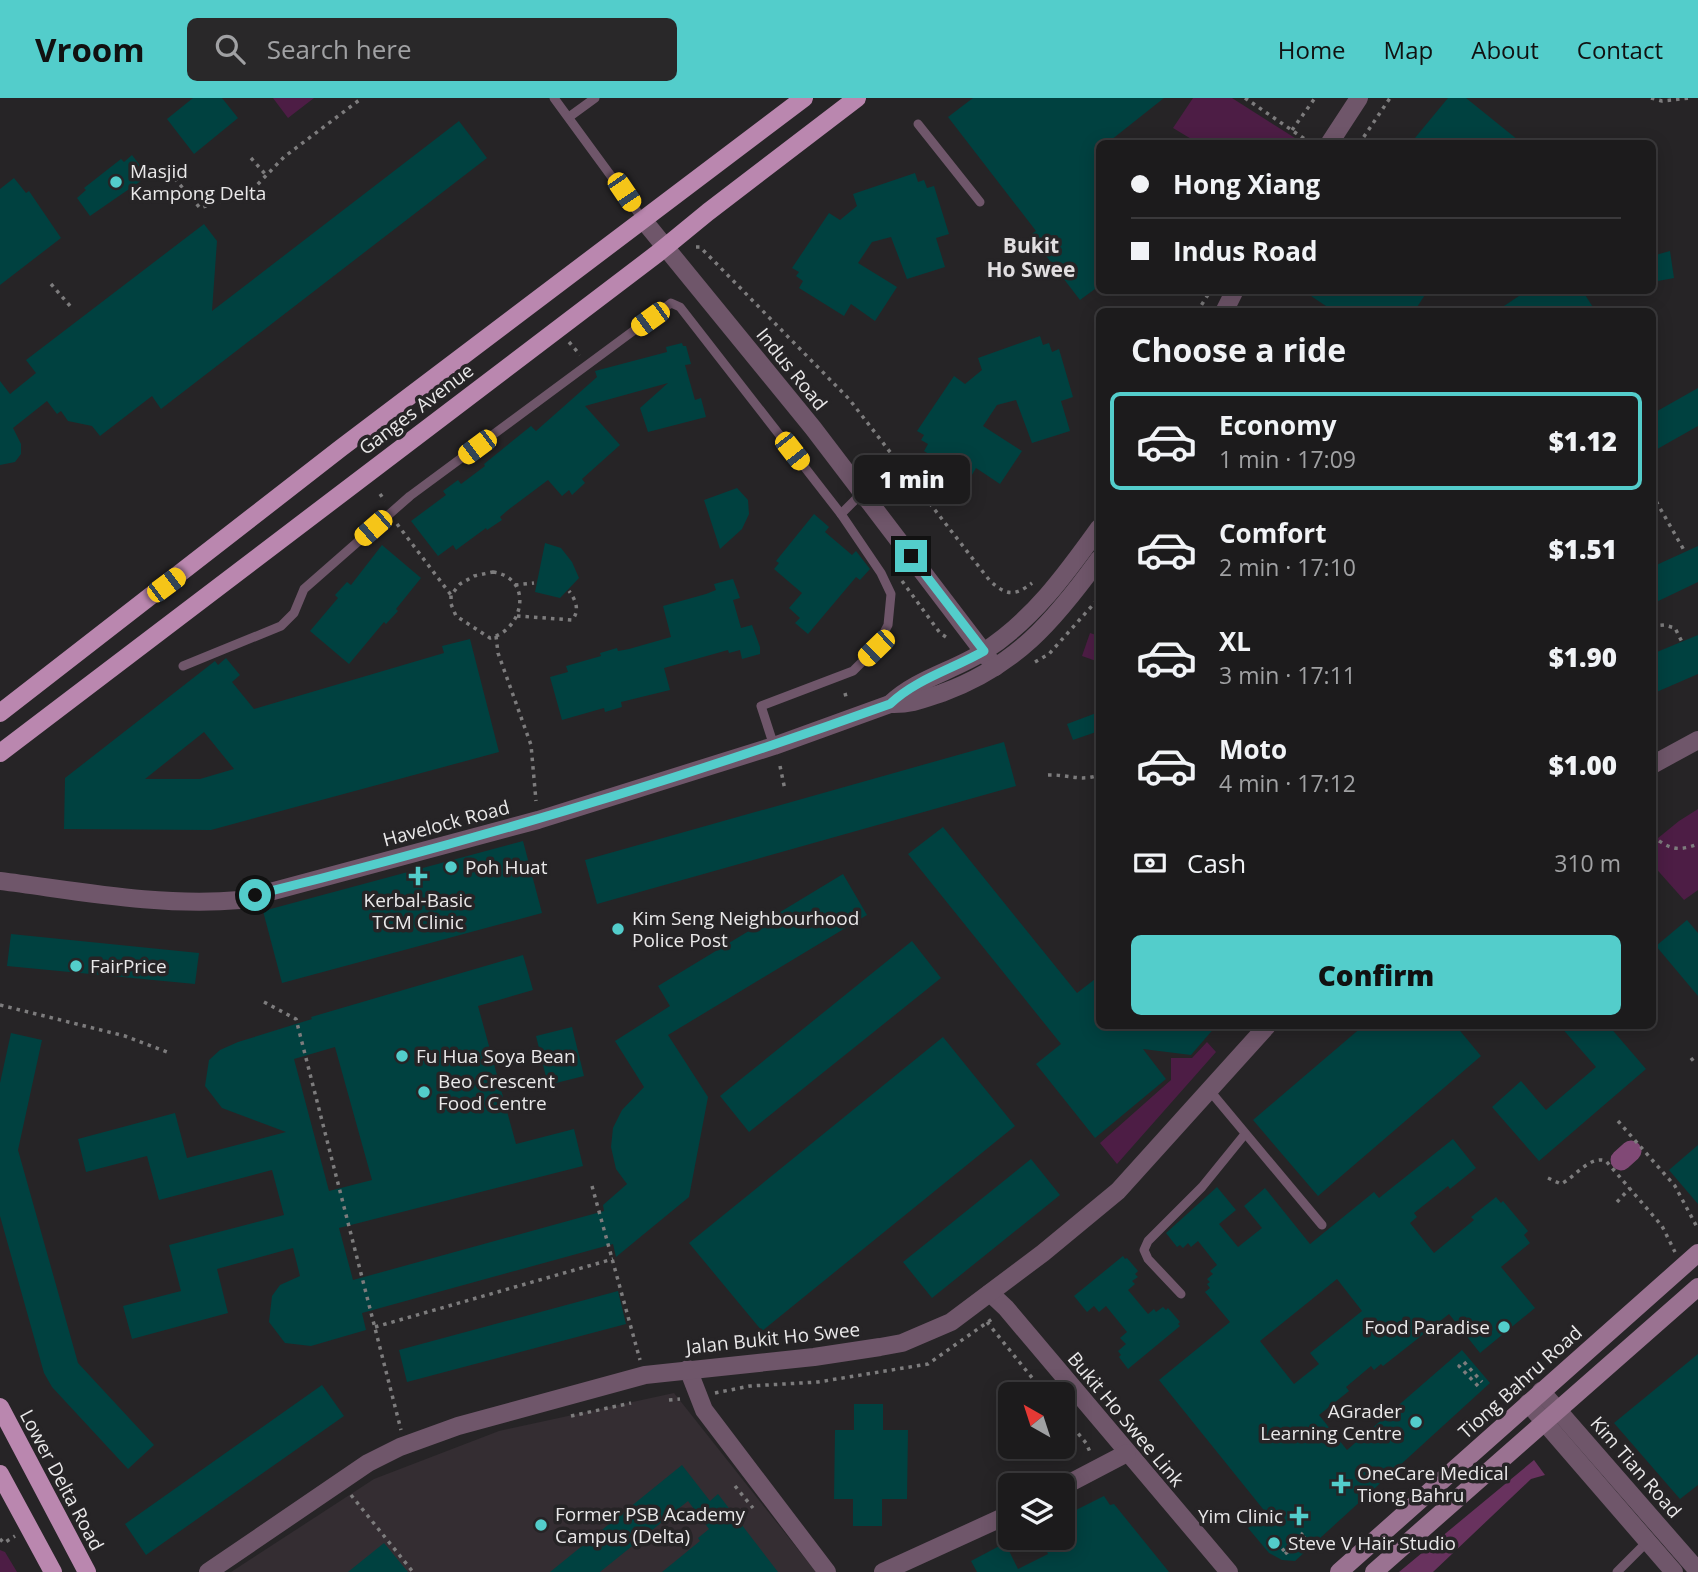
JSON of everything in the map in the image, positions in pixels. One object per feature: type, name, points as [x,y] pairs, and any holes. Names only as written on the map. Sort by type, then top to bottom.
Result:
[{"type":"main road","name":"Ganges Avenue","points":[[0,713],[341,448],[804,98]]},
{"type":"main road","name":"Ganges Avenue","points":[[0,753],[857,98]]},
{"type":"main road","name":"Tiong Bahru Road","points":[[1339,1572],[1698,1254]]},
{"type":"main road","points":[[1374,1572],[1698,1287]]},
{"type":"main road","name":"Lower Delta Road","points":[[0,1407],[88,1572]]},
{"type":"main road","points":[[0,1474],[53,1572]]},
{"type":"street","points":[[1332,140],[1359,98]]},
{"type":"street","name":"Indus Road","points":[[644,221],[813,428],[996,667]]},
{"type":"street","name":"Havelock Road","points":[[890,704],[904,690],[984,651],[1018,626],[1065,577],[1096,532]]},
{"type":"street","name":"Havelock Road","points":[[0,881],[116,896],[207,903],[240,900],[538,820],[774,746],[890,704],[909,705],[958,687],[996,667],[1030,642],[1055,618],[1096,563]]},
{"type":"street","points":[[1656,763],[1698,740]]},
{"type":"street","name":"Jalan Bukit Ho Swee","points":[[208,1572],[368,1463],[404,1446],[495,1414],[645,1375],[688,1368],[814,1357],[902,1343],[951,1322],[1118,1191],[1264,1029]]},
{"type":"street","name":"Bukit Ho Swee Link","points":[[990,1293],[1006,1308],[1228,1572]]},
{"type":"street","points":[[688,1368],[704,1410],[827,1572]]},
{"type":"street","name":"Kim Tian Road","points":[[1534,1397],[1650,1515],[1698,1572]]},
{"type":"street","name":"Kim Tian Road","points":[[1551,1415],[1674,1572]]},
{"type":"street","points":[[1075,1474],[1127,1453]]},
{"type":"street","points":[[883,1572],[998,1519]]},
{"type":"lane","name":"Indus Road","points":[[554,98],[644,221]]},
{"type":"lane","points":[[569,117],[595,98]]},
{"type":"lane","points":[[918,124],[980,202]]},
{"type":"lane","points":[[183,666],[281,626],[294,612],[304,589],[410,496],[671,303],[680,307],[841,513],[881,573],[891,594],[888,625],[876,648],[853,671],[761,706],[774,746]]},
{"type":"lane","points":[[841,513],[862,493]]},
{"type":"lane","points":[[1209,1091],[1322,1225]]},
{"type":"lane","points":[[1181,1294],[1148,1259],[1144,1250],[1147,1241],[1202,1187],[1245,1134]]},
{"type":"lane","points":[[1617,1572],[1642,1534],[1650,1515]]},
{"type":"lane","points":[[1642,1534],[1662,1529]]},
{"type":"path","points":[[169,172],[200,208],[244,193],[257,186],[284,157],[362,98]]},
{"type":"path","points":[[1245,98],[1305,140]]},
{"type":"path","points":[[1292,130],[1315,98]]},
{"type":"path","points":[[1362,140],[1390,98]]},
{"type":"path","points":[[1651,98],[1662,101],[1690,98]]},
{"type":"path","points":[[251,158],[266,176]]},
{"type":"path","points":[[687,246],[699,247],[708,255],[849,399],[990,581],[1003,592],[1012,593]]},
{"type":"path","points":[[51,284],[71,307]]},
{"type":"path","points":[[1656,501],[1685,552]]},
{"type":"path","points":[[390,513],[452,594]]},
{"type":"path","points":[[493,572],[506,574],[520,594],[520,607],[517,616],[496,636],[489,638],[456,616],[451,604],[452,594],[460,584],[474,576],[493,572]]},
{"type":"path","points":[[515,585],[534,583]]},
{"type":"path","points":[[517,616],[572,621],[576,616],[576,606],[569,591]]},
{"type":"path","points":[[1035,662],[1049,654],[1096,601]]},
{"type":"path","points":[[1656,626],[1675,628],[1682,642]]},
{"type":"path","points":[[496,636],[498,653],[531,745],[538,820]]},
{"type":"path","points":[[780,766],[785,790]]},
{"type":"path","points":[[1048,775],[1061,774],[1086,780],[1096,776]]},
{"type":"path","points":[[1656,839],[1667,847],[1684,849],[1698,844]]},
{"type":"path","points":[[264,1002],[296,1019],[404,1446]]},
{"type":"path","points":[[0,1005],[125,1036],[167,1052]]},
{"type":"path","points":[[1618,1121],[1675,1186],[1698,1229]]},
{"type":"path","points":[[1548,1178],[1561,1184],[1593,1160],[1599,1158],[1606,1161],[1661,1226],[1679,1260]]},
{"type":"path","points":[[592,1186],[645,1375]]},
{"type":"path","points":[[1616,1202],[1630,1188]]},
{"type":"path","points":[[374,1327],[613,1259]]},
{"type":"path","points":[[987,1322],[1035,1382]]},
{"type":"path","points":[[1464,1362],[1480,1384],[1460,1366],[1464,1362]]},
{"type":"path","points":[[566,1417],[631,1403]]},
{"type":"path","points":[[1075,1430],[1090,1452],[1087,1458]]},
{"type":"path","points":[[348,1491],[413,1572]]},
{"type":"path","points":[[1284,1553],[1305,1535]]},
{"type":"shaded area","points":[[273,98],[314,98],[288,118]]},
{"type":"shaded area","points":[[1193,98],[1232,98],[1295,138],[1193,140],[1173,128]]},
{"type":"shaded area","points":[[1090,633],[1096,635],[1096,661],[1082,656]]},
{"type":"shaded area","points":[[1698,809],[1698,890],[1684,900],[1656,868],[1656,840]]},
{"type":"shaded area","points":[[1207,1042],[1216,1052],[1117,1164],[1100,1143],[1171,1080],[1171,1058],[1192,1058]]},
{"type":"shaded area","name":"Former PSB Academy Campus (Delta)","points":[[674,1393],[816,1572],[231,1572],[374,1479],[499,1431]]},
{"type":"shaded area","points":[[1534,1460],[1545,1475],[1531,1479],[1433,1572],[1399,1572]]},
{"type":"shaded area","points":[[0,1550],[5,1552],[17,1572],[0,1572]]},
{"type":"building","points":[[193,98],[222,98],[238,118],[194,154],[167,119]]},
{"type":"building","points":[[973,98],[1164,98],[1111,140],[1096,140],[1096,288],[1080,300],[1030,235],[1036,231],[948,117]]},
{"type":"building","points":[[1448,98],[1466,98],[1518,140],[1413,140]]},
{"type":"building","points":[[459,121],[487,158],[161,409],[152,396],[100,436],[92,426],[68,421],[61,411],[57,414],[47,401],[13,428],[21,444],[21,454],[15,462],[0,465],[0,381],[10,394],[36,373],[26,360],[204,224],[217,241],[212,311]]},
{"type":"building","name":"Masjid Kampong Delta","points":[[132,155],[148,176],[90,216],[77,198],[86,190],[84,188],[121,159],[124,162]]},
{"type":"building","points":[[915,173],[918,182],[924,180],[927,188],[934,186],[949,234],[936,238],[945,267],[907,279],[891,237],[872,242],[858,263],[897,287],[875,321],[851,304],[844,316],[799,288],[803,281],[796,276],[799,272],[792,268],[829,213],[840,220],[857,206],[853,194]]},
{"type":"building","points":[[14,178],[26,193],[29,191],[61,238],[0,285],[0,189]]},
{"type":"building","points":[[1670,251],[1674,278],[1658,281],[1656,255]]},
{"type":"building","points":[[1308,294],[1425,294],[1417,308],[1329,308]]},
{"type":"building","points":[[1522,294],[1585,294],[1593,308],[1501,308]]},
{"type":"building","points":[[1040,336],[1043,345],[1049,343],[1052,352],[1059,349],[1073,397],[1061,401],[1070,431],[1032,443],[1016,400],[997,405],[983,426],[1022,451],[1000,484],[976,468],[969,480],[924,451],[928,444],[921,440],[924,435],[917,431],[954,376],[965,384],[982,370],[978,358]]},
{"type":"building","points":[[682,343],[686,346],[691,364],[685,365],[695,400],[701,398],[706,417],[648,432],[640,408],[668,383],[585,406],[620,445],[582,479],[585,483],[572,495],[569,490],[562,496],[548,480],[508,510],[500,517],[502,520],[456,550],[453,545],[438,556],[411,521],[446,495],[443,491],[458,480],[461,484],[531,426],[536,431],[597,377],[595,371],[667,352],[666,347]]},
{"type":"building","points":[[1698,388],[1698,426],[1656,450],[1656,412]]},
{"type":"building","points":[[737,488],[748,500],[749,514],[742,529],[720,549],[704,500]]},
{"type":"building","points":[[814,514],[829,527],[825,532],[852,555],[856,551],[870,569],[860,580],[856,577],[808,634],[795,623],[800,618],[789,608],[802,593],[774,569],[779,563],[776,561]]},
{"type":"building","points":[[545,543],[561,548],[572,562],[579,578],[560,598],[535,592]]},
{"type":"building","points":[[382,545],[421,578],[396,609],[398,611],[386,624],[384,622],[349,664],[310,631],[338,598],[335,595],[347,582],[351,585]]},
{"type":"building","points":[[1698,546],[1698,582],[1656,602],[1656,565]]},
{"type":"building","points":[[733,579],[740,598],[733,600],[741,628],[752,625],[760,654],[742,659],[740,650],[729,653],[728,650],[664,668],[670,690],[621,702],[622,707],[605,712],[604,708],[562,720],[550,677],[568,672],[566,666],[601,656],[600,653],[617,648],[618,651],[629,649],[671,637],[663,606],[706,594],[716,590],[714,584]]},
{"type":"building","points":[[1698,635],[1698,674],[1656,692],[1656,652]]},
{"type":"building","points":[[470,639],[499,752],[211,830],[64,829],[65,778],[215,661],[218,665],[226,658],[240,675],[232,682],[254,709],[444,653],[442,646]],"holes":[[[204,732],[234,769],[200,779],[145,779]]]},
{"type":"building","points":[[1096,713],[1096,732],[1073,740],[1067,724]]},
{"type":"building","points":[[1004,742],[1016,786],[597,904],[585,860]]},
{"type":"building","points":[[943,827],[1077,993],[1096,978],[1096,1029],[1213,1029],[1191,1055],[1143,1049],[1166,1079],[1095,1138],[1036,1064],[1061,1044],[908,854]]},
{"type":"building","points":[[523,841],[542,913],[282,983],[263,911]]},
{"type":"building","points":[[843,874],[867,915],[668,1035],[708,1097],[689,1197],[616,1257],[613,1244],[362,1313],[366,1330],[311,1346],[285,1343],[269,1322],[272,1296],[280,1285],[300,1276],[293,1248],[217,1269],[228,1313],[132,1339],[123,1306],[181,1291],[169,1245],[284,1215],[272,1170],[159,1200],[147,1156],[86,1172],[78,1139],[175,1113],[187,1158],[286,1132],[222,1108],[205,1086],[209,1060],[220,1050],[238,1042],[312,1019],[311,1017],[523,955],[533,990],[478,1006],[516,1144],[574,1129],[583,1166],[339,1228],[353,1280],[604,1211],[603,1205],[627,1184],[616,1169],[611,1147],[613,1128],[622,1110],[644,1087],[615,1041],[670,1006],[658,986]],"holes":[[[335,1047],[372,1180],[329,1191],[294,1059]]]},
{"type":"building","points":[[1687,920],[1698,933],[1698,996],[1656,946]]},
{"type":"building","points":[[11,934],[199,953],[195,984],[7,966]]},
{"type":"building","points":[[912,941],[941,978],[749,1132],[720,1096]]},
{"type":"building","points":[[572,1027],[584,1076],[548,1085],[536,1036]]},
{"type":"building","points":[[1359,1029],[1458,1029],[1481,1056],[1318,1196],[1253,1120]]},
{"type":"building","points":[[1563,1029],[1612,1029],[1646,1069],[1539,1161],[1492,1107],[1521,1081],[1546,1110],[1596,1067]]},
{"type":"building","points":[[11,1033],[42,1040],[18,1150],[78,1363],[154,1445],[128,1469],[52,1387],[44,1373],[0,1216],[0,1083]]},
{"type":"building","points":[[943,1037],[1015,1126],[762,1331],[689,1243]]},
{"type":"building","points":[[1453,1139],[1476,1168],[1414,1213],[1417,1217],[1410,1223],[1434,1253],[1474,1220],[1471,1217],[1496,1197],[1501,1203],[1503,1201],[1528,1231],[1524,1235],[1530,1243],[1501,1267],[1535,1308],[1480,1353],[1449,1314],[1383,1366],[1381,1364],[1374,1370],[1371,1366],[1346,1387],[1349,1391],[1319,1415],[1347,1450],[1462,1350],[1490,1383],[1295,1561],[1282,1560],[1269,1553],[1248,1528],[1267,1514],[1159,1380],[1230,1322],[1205,1292],[1210,1288],[1207,1279],[1213,1274],[1210,1271],[1217,1265],[1198,1241],[1191,1247],[1188,1243],[1183,1248],[1180,1245],[1177,1247],[1166,1233],[1217,1187],[1236,1210],[1219,1224],[1238,1247],[1262,1228],[1244,1206],[1265,1188],[1310,1244],[1374,1192],[1379,1198]],"holes":[[[1337,1279],[1362,1311],[1310,1353],[1319,1364],[1294,1384],[1260,1341]]]},
{"type":"building","points":[[1698,1145],[1698,1204],[1669,1170]]},
{"type":"building","points":[[1031,1159],[1060,1195],[932,1298],[903,1262]]},
{"type":"building","points":[[1123,1256],[1138,1271],[1135,1274],[1138,1277],[1132,1281],[1135,1284],[1128,1290],[1148,1314],[1154,1309],[1156,1312],[1163,1307],[1166,1310],[1168,1308],[1180,1322],[1180,1326],[1128,1369],[1118,1351],[1126,1344],[1120,1338],[1127,1332],[1106,1306],[1099,1312],[1094,1306],[1087,1312],[1074,1296]]},
{"type":"building","points":[[618,1291],[626,1324],[407,1382],[399,1350]]},
{"type":"building","points":[[1698,1354],[1698,1485],[1680,1499],[1614,1423]]},
{"type":"building","points":[[322,1385],[344,1416],[146,1555],[125,1524]]},
{"type":"building","points":[[854,1404],[883,1404],[883,1430],[908,1430],[907,1499],[882,1499],[882,1526],[853,1526],[853,1499],[834,1499],[835,1430],[854,1430]]},
{"type":"building","points":[[682,1465],[710,1501],[718,1494],[778,1572],[662,1572],[700,1541],[698,1538],[709,1529],[688,1501],[600,1572],[550,1572]]},
{"type":"building","points":[[1104,1496],[1110,1505],[1114,1504],[1169,1572],[977,1572],[971,1561],[998,1547],[998,1550],[1008,1550],[1018,1569],[1048,1554],[1046,1550],[1075,1550],[1075,1510]]},
{"type":"building","points":[[384,1543],[408,1572],[348,1572]]},
{"type":"waterway","points":[[1621,1160],[1631,1151]]},
{"type":"place","name":"Masjid Kampong Delta","points":[[116,182]]},
{"type":"place","name":"Poh Huat","points":[[451,867]]},
{"type":"place","name":"Kerbal-Basic TCM Clinic","points":[[418,876]]},
{"type":"place","name":"Kim Seng Neighbourhood Police Post","points":[[618,929]]},
{"type":"place","name":"FairPrice","points":[[76,966]]},
{"type":"place","name":"Fu Hua Soya Bean","points":[[402,1056]]},
{"type":"place","name":"Beo Crescent Food Centre","points":[[424,1092]]},
{"type":"place","name":"Food Paradise","points":[[1504,1327]]},
{"type":"place","name":"AGrader Learning Centre","points":[[1416,1422]]},
{"type":"place","name":"OneCare Medical Tiong Bahru","points":[[1341,1484]]},
{"type":"place","name":"Yim Clinic","points":[[1299,1516]]},
{"type":"place","name":"Former PSB Academy Campus (Delta)","points":[[541,1525]]},
{"type":"place","name":"Steve V Hair Studio","points":[[1274,1543]]},
{"type":"district","name":"Bukit Ho Swee","points":[[1031,257]]},
{"type":"route","points":[[255,895],[551,816],[774,746],[890,704],[904,690],[984,651],[911,556]]}]
